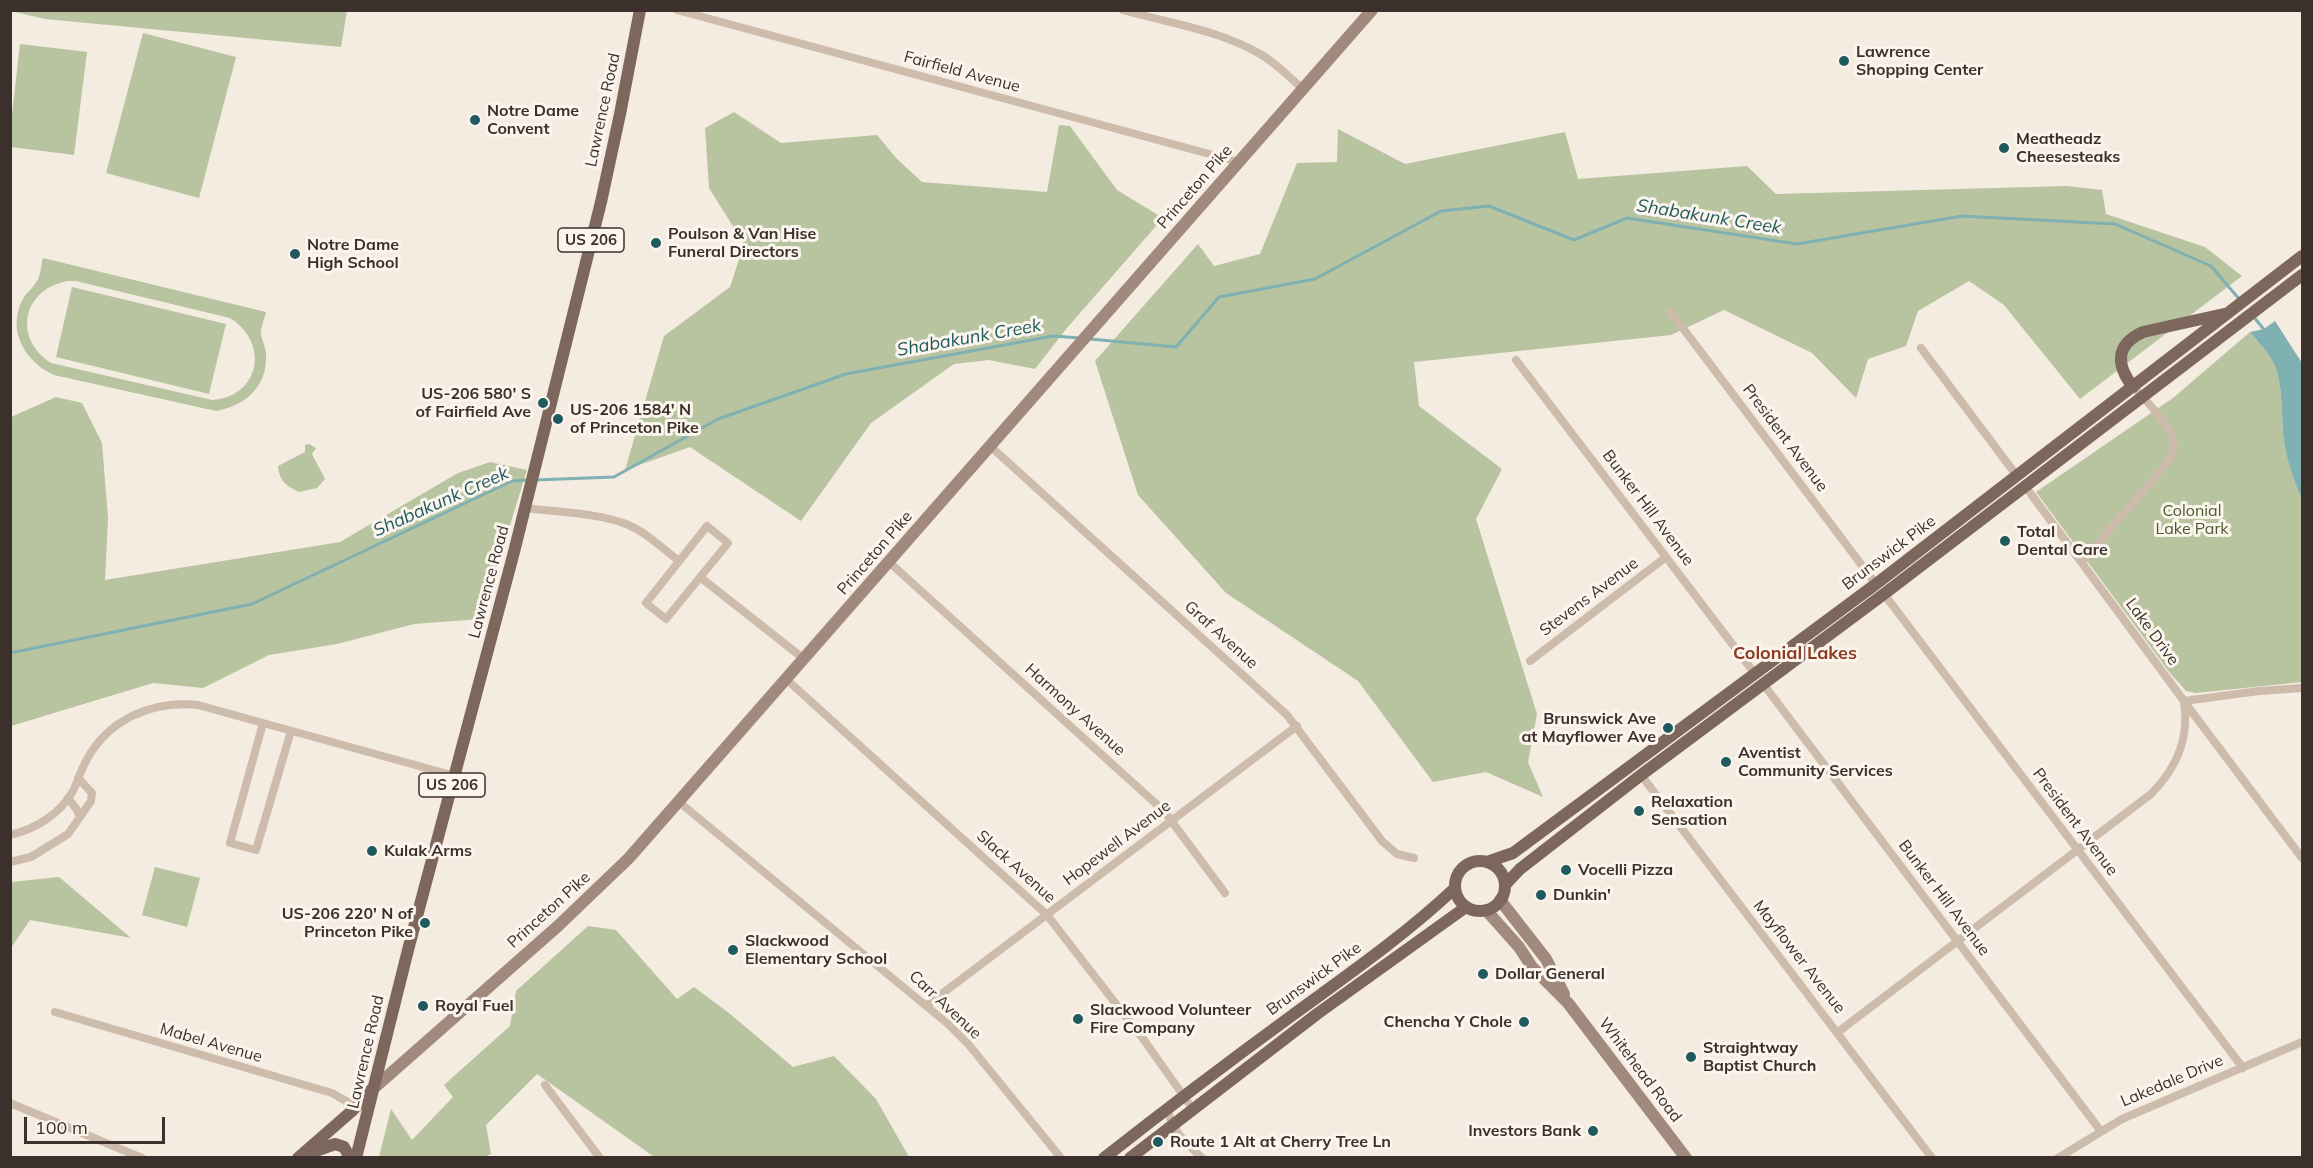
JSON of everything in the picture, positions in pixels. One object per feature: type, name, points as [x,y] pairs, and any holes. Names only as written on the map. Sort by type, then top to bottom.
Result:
[{"type":"main road","name":"Lawrence Road","points":[[356,1158],[408,950],[535,468],[611,158],[639,10]]},
{"type":"main road","name":"Princeton Pike","points":[[374,1088],[594,893],[629,858],[1372,10]]},
{"type":"main road","name":"Brunswick Pike","points":[[1487,862],[1513,853],[1755,674],[1876,584],[2302,256]]},
{"type":"main road","name":"Brunswick Pike","points":[[1505,885],[1520,869],[1641,775],[1764,685],[2302,275]]},
{"type":"main road","points":[[2133,387],[2124,376],[2121,358],[2123,349],[2134,336],[2231,310]]},
{"type":"main road","points":[[1475,861],[1487,862],[1498,868],[1505,885],[1500,900],[1494,906],[1475,910],[1466,907],[1460,901],[1455,888],[1457,876],[1464,866],[1475,861]]},
{"type":"main road","name":"Brunswick Pike","points":[[1104,1158],[1183,1095],[1378,952],[1432,910],[1455,888]]},
{"type":"main road","name":"Whitehead Road","points":[[1500,900],[1546,959],[1569,1003]]},
{"type":"main road","name":"Brunswick Pike","points":[[1130,1158],[1317,1014],[1466,907]]},
{"type":"main road","name":"Whitehead Road","points":[[1486,909],[1519,947],[1532,967],[1569,1003],[1686,1158]]},
{"type":"main road","name":"US 206","points":[[300,1158],[374,1088]]},
{"type":"main road","points":[[300,1158],[335,1144],[344,1148],[350,1158]]},
{"type":"street","name":"Fairfield Avenue","points":[[677,10],[1239,162]]},
{"type":"street","points":[[1123,10],[1242,45],[1268,60],[1304,89]]},
{"type":"street","name":"President Avenue","points":[[1670,311],[1876,584]]},
{"type":"street","points":[[1922,348],[2017,476]]},
{"type":"street","name":"Bunker Hill Avenue","points":[[1516,360],[1755,674]]},
{"type":"street","points":[[2082,562],[2172,456],[2174,441],[2171,434],[2133,387]]},
{"type":"street","name":"Graf Avenue","points":[[990,446],[1297,726],[1382,841],[1397,854],[1414,858]]},
{"type":"street","name":"Lake Drive","points":[[2025,486],[2302,858]]},
{"type":"street","points":[[525,508],[609,519],[625,524],[644,533],[679,561]]},
{"type":"street","points":[[707,526],[728,543],[700,578],[666,619],[646,603],[707,526]]},
{"type":"street","name":"Stevens Avenue","points":[[1530,661],[1666,557]]},
{"type":"street","name":"Harmony Avenue","points":[[889,562],[1164,811],[1225,893]]},
{"type":"street","points":[[700,578],[804,659]]},
{"type":"street","name":"President Avenue","points":[[1884,594],[2243,1068]]},
{"type":"street","name":"Slack Avenue","points":[[786,679],[1047,915],[1139,1034],[1192,1108]]},
{"type":"street","name":"Bunker Hill Avenue","points":[[1764,685],[2100,1130]]},
{"type":"street","points":[[1838,1032],[2151,794],[2172,768],[2184,740],[2187,724],[2184,701],[2302,688]]},
{"type":"street","points":[[10,835],[44,821],[56,812],[68,798],[86,761],[106,734],[129,717],[151,708],[175,704],[192,705],[263,723],[454,776]]},
{"type":"street","points":[[263,723],[230,843],[256,850],[291,731]]},
{"type":"street","name":"Hopewell Avenue","points":[[927,1005],[1297,726]]},
{"type":"street","name":"Mayflower Avenue","points":[[1641,775],[1932,1158]]},
{"type":"street","points":[[10,862],[31,857],[68,834],[91,801],[92,793],[78,778]]},
{"type":"street","points":[[68,798],[80,817]]},
{"type":"street","name":"Carr Avenue","points":[[679,802],[927,1005],[969,1045],[1060,1158]]},
{"type":"street","points":[[1309,1003],[1317,1014]]},
{"type":"street","name":"Mabel Avenue","points":[[55,1012],[332,1093],[356,1107]]},
{"type":"street","name":"Lakedale Drive","points":[[2058,1158],[2100,1130],[2122,1119],[2302,1042]]},
{"type":"street","points":[[545,1085],[600,1158]]},
{"type":"street","points":[[10,1103],[142,1158]]},
{"type":"street","points":[[1167,1108],[1172,1125],[1183,1140],[1202,1158]]},
{"type":"green space","points":[[11,11],[347,11],[341,47],[45,19]]},
{"type":"green space","points":[[143,33],[236,57],[199,198],[106,173]]},
{"type":"green space","points":[[20,44],[87,52],[74,155],[11,147],[11,123]]},
{"type":"green space","points":[[734,112],[781,143],[877,135],[897,159],[922,182],[1047,192],[1059,125],[1070,126],[1117,190],[1163,218],[1067,328],[1035,369],[989,360],[954,364],[871,423],[801,521],[690,447],[625,470],[664,336],[730,287],[744,244],[709,188],[705,128]]},
{"type":"green space","points":[[1338,129],[1405,164],[1565,132],[1578,179],[1747,166],[1776,194],[2067,186],[2102,190],[2106,214],[2205,247],[2242,276],[2080,399],[2004,305],[1969,281],[1918,311],[1906,346],[1868,359],[1856,398],[1812,353],[1724,310],[1671,335],[1414,362],[1419,406],[1502,469],[1476,519],[1537,714],[1528,762],[1543,797],[1486,772],[1433,782],[1358,681],[1226,593],[1138,495],[1095,361],[1198,244],[1214,266],[1260,254],[1297,163],[1337,162]]},
{"type":"green space","points":[[43,258],[266,312],[261,332],[266,352],[262,379],[244,400],[216,411],[54,375],[35,362],[27,353],[18,333],[18,311],[23,299],[38,279]],"holes":[[[67,281],[76,281],[230,318],[243,329],[251,341],[255,354],[254,367],[249,379],[241,389],[228,397],[212,400],[51,363],[39,353],[31,341],[27,328],[28,316],[32,304],[40,294],[52,286]]]},
{"type":"green space","points":[[72,287],[226,324],[209,394],[56,357]]},
{"type":"green space","name":"Colonial Lake Park","points":[[2250,332],[2268,354],[2277,371],[2281,391],[2285,449],[2302,499],[2302,682],[2196,693],[2186,691],[2170,673],[2036,492],[2173,398]]},
{"type":"green space","points":[[56,397],[82,403],[102,443],[108,518],[105,580],[340,542],[458,473],[490,462],[527,470],[481,619],[414,624],[337,644],[269,655],[203,688],[153,683],[11,726],[11,417]]},
{"type":"green space","points":[[309,444],[316,448],[312,454],[325,479],[317,488],[299,492],[284,482],[278,466],[305,452],[305,445]]},
{"type":"green space","points":[[155,867],[200,878],[187,927],[142,915]]},
{"type":"green space","points":[[59,877],[131,938],[30,920],[11,948],[11,882]]},
{"type":"green space","points":[[588,926],[616,930],[677,999],[694,987],[793,1067],[834,1056],[876,1099],[909,1157],[653,1156],[537,1074],[486,1125],[491,1154],[485,1157],[379,1157],[391,1109],[412,1140],[453,1097],[444,1085],[510,1026],[516,991]]},
{"type":"water","points":[[2275,321],[2302,363],[2302,499],[2285,449],[2281,391],[2277,371],[2268,354],[2250,332],[2264,329]]},
{"type":"waterway","name":"Shabakunk Creek","points":[[1090,339],[1176,347],[1219,297],[1315,279],[1441,211],[1489,206],[1574,240],[1627,218],[1797,244],[1962,216],[2115,224],[2211,266],[2240,300]]},
{"type":"waterway","name":"Shabakunk Creek","points":[[2253,316],[2266,332]]},
{"type":"waterway","name":"Shabakunk Creek","points":[[535,480],[614,477],[718,419],[846,374],[1053,336],[1080,338]]},
{"type":"waterway","name":"Shabakunk Creek","points":[[10,653],[252,604],[512,481],[528,480]]},
{"type":"place","name":"Lawrence Shopping Center","points":[[1844,61]]},
{"type":"place","name":"Notre Dame Convent","points":[[475,120]]},
{"type":"place","name":"Meatheadz Cheesesteaks","points":[[2004,148]]},
{"type":"place","name":"Poulson & Van Hise Funeral Directors","points":[[656,243]]},
{"type":"place","name":"Notre Dame High School","points":[[295,254]]},
{"type":"place","name":"US-206 580' S of Fairfield Ave","points":[[543,403]]},
{"type":"place","name":"US-206 1584' N of Princeton Pike","points":[[558,419]]},
{"type":"place","name":"Total Dental Care","points":[[2005,541]]},
{"type":"place","name":"Brunswick Ave at Mayflower Ave","points":[[1668,728]]},
{"type":"place","name":"Aventist Community Services","points":[[1726,762]]},
{"type":"place","name":"Relaxation Sensation","points":[[1639,811]]},
{"type":"place","name":"Kulak Arms","points":[[372,851]]},
{"type":"place","name":"Vocelli Pizza","points":[[1566,870]]},
{"type":"place","name":"Dunkin'","points":[[1541,895]]},
{"type":"place","name":"US-206 220' N of Princeton Pike","points":[[425,923]]},
{"type":"place","name":"Slackwood Elementary School","points":[[733,950]]},
{"type":"place","name":"Dollar General","points":[[1483,974]]},
{"type":"place","name":"Royal Fuel","points":[[423,1006]]},
{"type":"place","name":"Slackwood Volunteer Fire Company","points":[[1078,1019]]},
{"type":"place","name":"Chencha Y Chole","points":[[1524,1022]]},
{"type":"place","name":"Straightway Baptist Church","points":[[1691,1057]]},
{"type":"place","name":"Investors Bank","points":[[1593,1131]]},
{"type":"place","name":"Route 1 Alt at Cherry Tree Ln","points":[[1158,1142]]},
{"type":"district","name":"Colonial Lakes","points":[[1795,654]]}]
